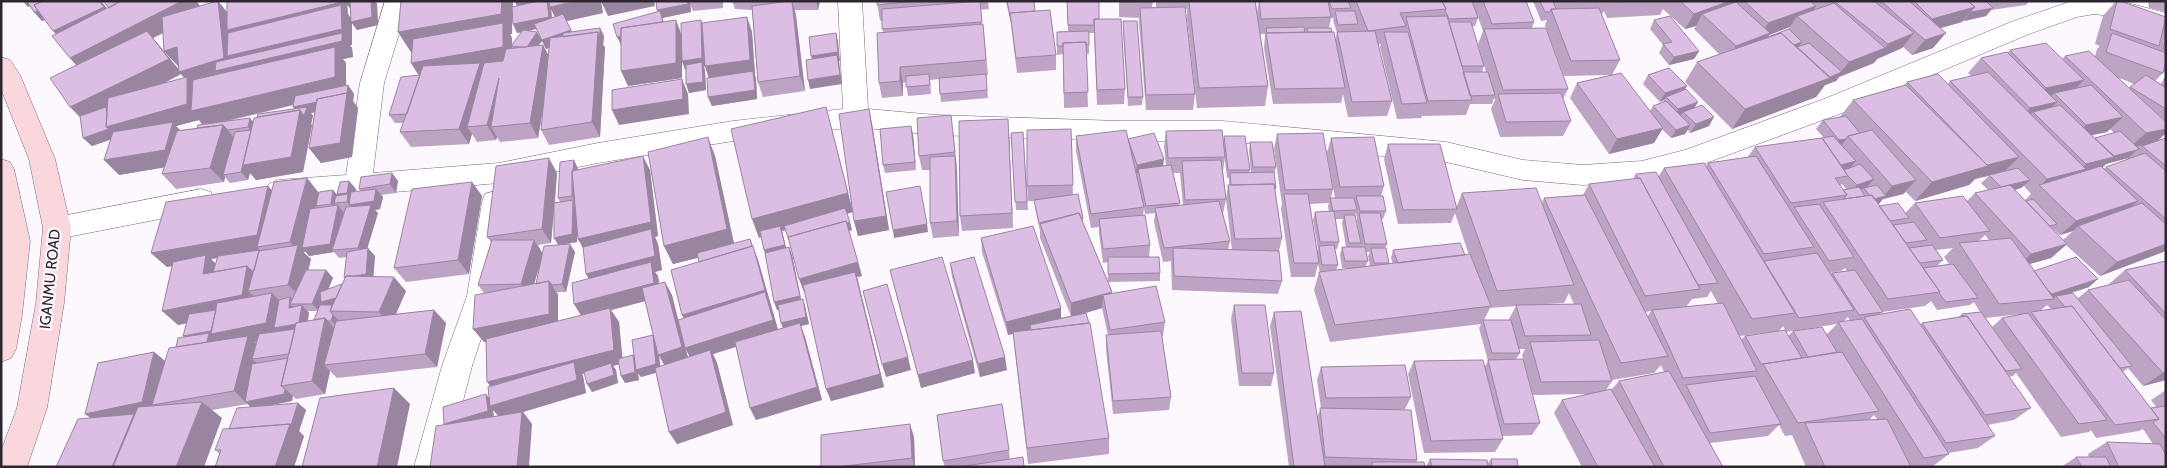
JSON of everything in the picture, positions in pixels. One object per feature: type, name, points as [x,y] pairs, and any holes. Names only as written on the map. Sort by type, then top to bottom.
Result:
[{"type":"main road","name":"IGANMU ROAD","points":[[1,66],[8,75],[42,159],[57,228],[50,303],[32,408],[11,467]]},
{"type":"main road","points":[[1,349],[8,315],[16,241],[2,173]]},
{"type":"street","points":[[358,183],[372,83],[397,1]]},
{"type":"street","points":[[850,1],[856,117]]},
{"type":"street","points":[[259,193],[358,183],[499,173],[598,153],[714,134],[856,117],[935,125],[1120,131],[1223,132],[1446,152],[1523,170],[1583,174],[1642,171],[1689,159],[1833,106],[2020,28],[2074,9],[2094,6],[2110,8],[2166,22]]},
{"type":"street","points":[[430,467],[457,366],[481,296],[499,173]]},
{"type":"street","points":[[57,228],[229,196]]},
{"type":"building","points":[[27,1],[43,1],[34,5],[38,11],[34,12]]},
{"type":"building","points":[[43,1],[99,1],[104,7],[53,31],[34,5]]},
{"type":"building","points":[[103,1],[121,1],[109,8]]},
{"type":"building","points":[[121,1],[182,1],[70,58],[52,36]]},
{"type":"building","points":[[218,1],[224,58],[179,72],[177,47],[164,51],[162,17]]},
{"type":"building","points":[[227,1],[337,1],[338,3],[227,30]]},
{"type":"building","points":[[350,1],[371,1],[372,17],[351,22]]},
{"type":"building","points":[[401,1],[502,1],[501,14],[398,32]]},
{"type":"building","points":[[547,1],[549,17],[513,24],[512,7]]},
{"type":"building","points":[[549,1],[577,1],[550,7]]},
{"type":"building","points":[[656,1],[688,1],[688,4],[657,10]]},
{"type":"building","points":[[792,1],[800,76],[758,82],[752,6]]},
{"type":"building","points":[[877,1],[914,1],[877,5]]},
{"type":"building","points":[[980,1],[982,22],[882,29],[882,9]]},
{"type":"building","points":[[1007,1],[1034,1],[1035,11],[1010,13],[1010,16]]},
{"type":"building","points":[[1067,1],[1099,1],[1099,19],[1094,19],[1094,25],[1068,25]]},
{"type":"building","points":[[1153,1],[1153,2],[1120,2]]},
{"type":"building","points":[[1189,1],[1255,1],[1268,86],[1199,88]]},
{"type":"building","points":[[1259,1],[1328,1],[1331,17],[1261,19]]},
{"type":"building","points":[[1329,1],[1348,1],[1351,8],[1332,9]]},
{"type":"building","points":[[1356,1],[1442,1],[1446,9],[1400,13],[1406,26],[1368,31]]},
{"type":"building","points":[[1442,1],[1472,1],[1478,18],[1449,19]]},
{"type":"building","points":[[1483,1],[1526,1],[1534,22],[1492,24]]},
{"type":"building","points":[[1540,1],[1553,1],[1556,9],[1545,12]]},
{"type":"building","points":[[1680,1],[1730,1],[1694,14]]},
{"type":"building","points":[[1744,1],[1810,1],[1816,6],[1768,23]]},
{"type":"building","points":[[1834,1],[1874,1],[1914,33],[1888,44]]},
{"type":"building","points":[[1881,1],[1909,1],[1946,33],[1925,40]]},
{"type":"building","points":[[1914,1],[1968,1],[1975,7],[1932,19]]},
{"type":"building","points":[[1968,1],[1986,1],[1993,8],[1971,12],[1975,7]]},
{"type":"building","points":[[2117,1],[2166,17],[2159,46],[2110,29]]},
{"type":"building","points":[[1736,2],[1770,33],[1736,46],[1702,14]]},
{"type":"building","points":[[1834,3],[1885,48],[1849,62],[1797,16]]},
{"type":"building","points":[[341,5],[342,29],[227,56],[228,33]]},
{"type":"building","points":[[1185,7],[1195,94],[1146,95],[1140,8]]},
{"type":"building","points":[[1599,8],[1620,60],[1571,61],[1551,9]]},
{"type":"building","points":[[1050,10],[1056,55],[1016,58],[1010,13]]},
{"type":"building","points":[[660,11],[663,22],[621,28],[621,36],[617,37],[613,24]]},
{"type":"building","points":[[1335,11],[1355,11],[1358,24],[1338,25]]},
{"type":"building","points":[[563,14],[571,30],[542,40],[534,24]]},
{"type":"building","points":[[1447,16],[1472,100],[1428,101],[1406,17]]},
{"type":"building","points":[[1670,16],[1699,51],[1674,57],[1663,44],[1672,42],[1654,20]]},
{"type":"building","points":[[747,17],[750,60],[705,66],[702,23]]},
{"type":"building","points":[[1094,19],[1121,19],[1125,89],[1097,90]]},
{"type":"building","points":[[676,20],[676,63],[621,71],[621,28]]},
{"type":"building","points":[[701,20],[702,58],[682,61],[681,23]]},
{"type":"building","points":[[1123,21],[1137,21],[1143,97],[1128,97]]},
{"type":"building","points":[[1449,22],[1471,22],[1484,66],[1462,66]]},
{"type":"building","points":[[503,23],[503,47],[411,63],[413,39]]},
{"type":"building","points":[[983,24],[986,60],[900,67],[900,81],[879,83],[877,33]]},
{"type":"building","points":[[1304,27],[1305,32],[1267,33],[1266,28]]},
{"type":"building","points":[[600,28],[600,36],[598,32],[563,37],[563,33]]},
{"type":"building","points":[[1307,28],[1331,28],[1332,32],[1308,32]]},
{"type":"building","points":[[1546,28],[1568,89],[1503,90],[1484,29]]},
{"type":"building","points":[[1789,29],[1802,42],[1794,45],[1781,33],[1768,37]]},
{"type":"building","points":[[523,30],[537,32],[527,47],[511,46]]},
{"type":"building","points":[[147,31],[169,59],[70,107],[50,78]]},
{"type":"building","points":[[1089,31],[1089,45],[1086,45],[1086,42],[1063,43],[1063,46],[1057,46],[1057,32]]},
{"type":"building","points":[[1375,31],[1392,101],[1352,102],[1337,32]]},
{"type":"building","points":[[598,32],[592,122],[541,130],[550,38]]},
{"type":"building","points":[[1334,32],[1345,88],[1275,89],[1266,33]]},
{"type":"building","points":[[1384,32],[1408,32],[1427,103],[1402,104]]},
{"type":"building","points":[[342,33],[342,41],[215,71],[216,62]]},
{"type":"building","points":[[836,33],[838,52],[811,56],[809,37]]},
{"type":"building","points":[[1781,33],[1830,78],[1745,109],[1697,62]]},
{"type":"building","points":[[2112,33],[2166,53],[2163,73],[2106,52]]},
{"type":"building","points":[[1086,42],[1088,92],[1064,93],[1063,43]]},
{"type":"building","points":[[1809,43],[1842,72],[1830,77],[1797,47]]},
{"type":"building","points":[[2046,43],[2084,80],[2046,88],[2010,50]]},
{"type":"building","points":[[543,45],[530,123],[491,127],[499,78],[487,125],[467,127],[484,63],[503,61],[506,49]]},
{"type":"building","points":[[335,47],[335,77],[191,111],[193,80]]},
{"type":"building","points":[[2089,51],[2166,122],[2166,129],[2146,133],[2065,56]]},
{"type":"building","points":[[2007,52],[2057,102],[2030,108],[1981,58]]},
{"type":"building","points":[[837,55],[840,75],[808,80],[806,60]]},
{"type":"building","points":[[702,62],[703,82],[686,84],[686,65]]},
{"type":"building","points":[[480,63],[459,129],[400,132],[423,66]]},
{"type":"building","points":[[1669,68],[1687,86],[1665,93],[1648,75]]},
{"type":"building","points":[[753,71],[755,90],[708,97],[707,78]]},
{"type":"building","points":[[1463,72],[1488,72],[1495,95],[1470,96]]},
{"type":"building","points":[[1988,72],[2086,169],[2047,179],[1950,81]]},
{"type":"building","points":[[1621,73],[1663,128],[1617,139],[1577,83]]},
{"type":"building","points":[[929,74],[930,85],[906,87],[906,76]]},
{"type":"building","points":[[986,74],[987,90],[940,94],[939,78]]},
{"type":"building","points":[[1938,74],[2019,157],[1987,165],[1907,82]]},
{"type":"building","points":[[420,75],[407,114],[389,115],[401,77]]},
{"type":"building","points":[[2146,75],[2166,88],[2166,109],[2130,87]]},
{"type":"building","points":[[187,77],[187,104],[106,127],[108,98]]},
{"type":"building","points":[[682,79],[683,99],[612,110],[612,90]]},
{"type":"building","points":[[348,85],[347,93],[317,99],[317,102],[293,107],[295,96]]},
{"type":"building","points":[[1906,85],[1988,166],[1932,182],[1853,100]]},
{"type":"building","points":[[2091,85],[2123,117],[2086,125],[2054,93]]},
{"type":"building","points":[[1686,89],[1698,102],[1678,109],[1666,97]]},
{"type":"building","points":[[347,93],[340,143],[309,148],[317,99]]},
{"type":"building","points":[[1561,93],[1571,121],[1506,122],[1498,94]]},
{"type":"building","points":[[1666,101],[1690,125],[1676,130],[1653,106]]},
{"type":"building","points":[[1702,105],[1714,117],[1696,124],[1683,112]]},
{"type":"building","points":[[2060,105],[2114,157],[2086,164],[2033,112]]},
{"type":"building","points":[[106,107],[106,127],[109,129],[83,138],[80,116]]},
{"type":"building","points":[[307,107],[304,116],[300,110],[257,117],[258,114]]},
{"type":"building","points":[[826,107],[848,193],[752,219],[731,129]]},
{"type":"building","points":[[869,109],[886,216],[854,221],[839,114]]},
{"type":"building","points":[[300,110],[291,157],[243,165],[254,118]]},
{"type":"building","points":[[951,115],[955,152],[919,156],[917,118]]},
{"type":"building","points":[[1846,116],[1860,133],[1839,140],[1823,120]]},
{"type":"building","points":[[250,118],[248,127],[228,130],[223,125],[197,128],[198,125]]},
{"type":"building","points":[[1008,119],[1012,213],[960,216],[959,121]]},
{"type":"building","points":[[173,122],[165,150],[104,160],[113,132]]},
{"type":"building","points":[[223,125],[210,168],[162,174],[177,131]]},
{"type":"building","points":[[911,126],[915,162],[883,165],[880,129]]},
{"type":"building","points":[[1071,129],[1073,185],[1027,186],[1027,130]]},
{"type":"building","points":[[251,130],[241,172],[223,175],[235,132]]},
{"type":"building","points":[[1126,130],[1144,207],[1091,214],[1076,136]]},
{"type":"building","points":[[1222,130],[1225,157],[1168,158],[1166,131]]},
{"type":"building","points":[[1872,130],[1916,180],[1892,186],[1848,136]]},
{"type":"building","points":[[2120,131],[2139,149],[2114,156],[2095,138]]},
{"type":"building","points":[[1023,132],[1027,202],[1015,202],[1011,133]]},
{"type":"building","points":[[1154,133],[1164,159],[1137,165],[1128,139]]},
{"type":"building","points":[[1323,133],[1333,189],[1285,190],[1277,134]]},
{"type":"building","points":[[1224,136],[1245,136],[1250,170],[1228,170]]},
{"type":"building","points":[[1833,136],[1856,161],[1841,165],[1822,138]]},
{"type":"building","points":[[708,137],[727,229],[664,246],[648,152]]},
{"type":"building","points":[[1374,137],[1384,186],[1340,187],[1331,138]]},
{"type":"building","points":[[1822,138],[1848,176],[1835,178],[1847,195],[1791,203],[1755,147]]},
{"type":"building","points":[[2166,138],[2166,166],[2142,146]]},
{"type":"building","points":[[1250,142],[1272,142],[1276,167],[1253,167]]},
{"type":"building","points":[[1388,144],[1440,144],[1457,209],[1403,210]]},
{"type":"building","points":[[2145,153],[2166,171],[2166,219],[2106,167]]},
{"type":"building","points":[[643,156],[651,222],[578,239],[572,171]]},
{"type":"building","points":[[955,156],[957,221],[930,223],[930,157]]},
{"type":"building","points":[[1756,156],[1814,247],[1764,254],[1708,163]]},
{"type":"building","points":[[549,158],[542,229],[487,237],[496,166]]},
{"type":"building","points":[[574,160],[572,196],[558,198],[560,162]]},
{"type":"building","points":[[1221,160],[1226,199],[1185,200],[1182,161]]},
{"type":"building","points":[[1704,163],[1795,313],[1752,319],[1664,168]]},
{"type":"building","points":[[1860,164],[1874,179],[1857,185],[1844,170]]},
{"type":"building","points":[[1171,165],[1180,203],[1146,206],[1138,169]]},
{"type":"building","points":[[2101,166],[2138,201],[2076,221],[2039,185]]},
{"type":"building","points":[[2018,168],[2030,180],[2001,187],[1989,175]]},
{"type":"building","points":[[1274,172],[1276,188],[1274,184],[1231,185],[1230,173]]},
{"type":"building","points":[[1656,172],[1718,283],[1698,285],[1640,178],[1638,179],[1636,174]]},
{"type":"building","points":[[392,173],[390,184],[359,189],[361,177]]},
{"type":"building","points":[[307,178],[290,242],[257,247],[274,182]]},
{"type":"building","points":[[1640,178],[1700,289],[1645,296],[1589,184]]},
{"type":"building","points":[[349,181],[347,193],[337,194],[340,182]]},
{"type":"building","points":[[472,182],[458,260],[394,268],[412,189]]},
{"type":"building","points":[[1274,184],[1282,238],[1235,239],[1228,185]]},
{"type":"building","points":[[1877,185],[1886,196],[1874,199],[1864,188]]},
{"type":"building","points":[[2010,185],[2067,244],[2031,254],[1975,193]]},
{"type":"building","points":[[268,186],[257,235],[151,253],[166,202]]},
{"type":"building","points":[[920,186],[927,224],[893,230],[886,192]]},
{"type":"building","points":[[1859,187],[1865,196],[1843,199],[1847,195],[1843,190]]},
{"type":"building","points":[[1536,188],[1574,285],[1497,291],[1462,193]]},
{"type":"building","points":[[376,189],[374,201],[349,205],[351,192]]},
{"type":"building","points":[[333,190],[331,204],[316,206],[319,192]]},
{"type":"building","points":[[348,194],[347,202],[334,203],[336,196]]},
{"type":"building","points":[[1078,194],[1083,218],[1081,218],[1079,213],[1039,223],[1034,200]]},
{"type":"building","points":[[1284,194],[1308,194],[1319,263],[1294,263]]},
{"type":"building","points":[[1585,195],[1668,356],[1621,363],[1544,198]]},
{"type":"building","points":[[1872,195],[1940,292],[1888,299],[1823,202]]},
{"type":"building","points":[[1356,196],[1383,196],[1386,211],[1360,211]]},
{"type":"building","points":[[1963,196],[1990,231],[1940,238],[1915,203]]},
{"type":"building","points":[[1330,198],[1354,198],[1357,210],[1333,211]]},
{"type":"building","points":[[2033,199],[2057,224],[2050,226],[2026,201]]},
{"type":"building","points":[[573,200],[572,234],[554,238],[554,203]]},
{"type":"building","points":[[1219,201],[1230,241],[1164,248],[1155,208]]},
{"type":"building","points":[[1898,203],[1909,218],[1890,221],[1879,206]]},
{"type":"building","points":[[2142,203],[2166,224],[2166,244],[2117,262],[2078,226]]},
{"type":"building","points":[[1819,204],[1854,257],[1829,261],[1794,207]]},
{"type":"building","points":[[338,205],[330,244],[302,248],[310,209]]},
{"type":"building","points":[[371,205],[358,248],[332,250],[346,207]]},
{"type":"building","points":[[845,208],[850,222],[847,223],[846,221],[788,237],[789,240],[784,226]]},
{"type":"building","points":[[1334,211],[1339,242],[1320,242],[1315,212]]},
{"type":"building","points":[[1079,213],[1112,292],[1071,303],[1040,224]]},
{"type":"building","points":[[1359,213],[1380,213],[1387,244],[1365,244]]},
{"type":"building","points":[[1145,215],[1150,245],[1103,249],[1099,219]]},
{"type":"building","points":[[1344,215],[1355,215],[1361,243],[1349,243]]},
{"type":"building","points":[[846,221],[858,262],[799,279],[788,237]]},
{"type":"building","points":[[1914,222],[1927,240],[1906,243],[1893,225]]},
{"type":"building","points":[[780,226],[785,245],[764,250],[760,231]]},
{"type":"building","points":[[1033,226],[1061,308],[1006,322],[981,238]]},
{"type":"building","points":[[651,229],[655,256],[586,274],[583,247]]},
{"type":"building","points":[[2011,238],[2054,299],[1999,304],[1959,243]]},
{"type":"building","points":[[750,239],[752,246],[699,262],[697,253]]},
{"type":"building","points":[[492,240],[534,240],[521,284],[478,285]]},
{"type":"building","points":[[1460,243],[1465,255],[1398,263],[1393,250]]},
{"type":"building","points":[[570,244],[562,284],[552,285],[549,281],[536,284],[544,246]]},
{"type":"building","points":[[298,245],[288,285],[248,291],[259,251]]},
{"type":"building","points":[[1334,245],[1338,265],[1322,265],[1319,246]]},
{"type":"building","points":[[1932,245],[1943,260],[1920,263],[1909,248]]},
{"type":"building","points":[[753,246],[765,290],[682,315],[671,270]]},
{"type":"building","points":[[789,247],[800,296],[774,302],[765,253]]},
{"type":"building","points":[[1342,247],[1365,247],[1368,261],[1345,261]]},
{"type":"building","points":[[368,248],[366,274],[346,276],[344,278],[347,252]]},
{"type":"building","points":[[1173,248],[1279,251],[1282,281],[1174,276]]},
{"type":"building","points":[[1371,248],[1386,248],[1389,263],[1374,263]]},
{"type":"building","points":[[260,250],[254,271],[247,266],[213,272],[218,256]]},
{"type":"building","points":[[1817,253],[1854,310],[1799,318],[1764,261]]},
{"type":"building","points":[[1470,254],[1491,306],[1335,325],[1319,272]]},
{"type":"building","points":[[206,255],[203,274],[247,266],[242,295],[162,311],[173,262]]},
{"type":"building","points":[[942,257],[973,360],[918,375],[890,270]]},
{"type":"building","points":[[974,257],[1005,357],[978,364],[950,263]]},
{"type":"building","points":[[1108,257],[1159,257],[1160,273],[1108,274]]},
{"type":"building","points":[[2076,257],[2098,279],[2052,294],[2034,271]]},
{"type":"building","points":[[2166,261],[2166,314],[2125,270]]},
{"type":"building","points":[[651,262],[654,283],[574,304],[572,283]]},
{"type":"building","points":[[1953,264],[1978,298],[1946,302],[1923,268]]},
{"type":"building","points":[[306,270],[326,270],[312,304],[290,304]]},
{"type":"building","points":[[1855,270],[1883,312],[1859,315],[1832,273]]},
{"type":"building","points":[[855,272],[880,374],[826,389],[803,285]]},
{"type":"building","points":[[346,276],[394,277],[379,312],[330,311]]},
{"type":"building","points":[[2129,280],[2166,320],[2166,372],[2163,373],[2088,290]]},
{"type":"building","points":[[549,281],[549,314],[473,329],[475,295]]},
{"type":"building","points":[[665,282],[682,347],[658,355],[642,288]]},
{"type":"building","points":[[342,284],[336,298],[321,302],[320,292]]},
{"type":"building","points":[[887,284],[908,357],[882,364],[863,291]]},
{"type":"building","points":[[1156,286],[1165,322],[1110,330],[1103,295]]},
{"type":"building","points":[[765,292],[773,320],[685,348],[678,320]]},
{"type":"building","points":[[272,293],[266,323],[211,334],[217,303]]},
{"type":"building","points":[[2073,293],[2132,366],[2120,368],[2072,306],[2065,307],[2056,296]]},
{"type":"building","points":[[290,297],[289,308],[302,305],[299,322],[274,328],[279,300]]},
{"type":"building","points":[[803,299],[806,317],[781,323],[778,305]]},
{"type":"building","points":[[1723,303],[1757,371],[1683,378],[1652,310]]},
{"type":"building","points":[[1581,304],[1591,335],[1525,336],[1516,305]]},
{"type":"building","points":[[320,305],[332,305],[330,311],[333,315],[331,321],[325,318],[314,320]]},
{"type":"building","points":[[1234,305],[1265,305],[1274,373],[1242,373]]},
{"type":"building","points":[[2072,306],[2159,419],[2115,425],[2031,312]]},
{"type":"building","points":[[610,308],[614,350],[487,382],[486,339]]},
{"type":"building","points":[[1910,309],[1995,436],[1946,443],[1864,317]]},
{"type":"building","points":[[216,310],[211,331],[183,336],[189,314]]},
{"type":"building","points":[[434,310],[425,354],[324,365],[336,321]]},
{"type":"building","points":[[1301,311],[1325,467],[1294,467],[1274,312]]},
{"type":"building","points":[[1981,312],[2022,369],[2006,371],[1967,316],[1962,314]]},
{"type":"building","points":[[1086,313],[1089,323],[1031,330],[1030,325]]},
{"type":"building","points":[[2028,313],[2107,420],[2079,424],[2002,318]]},
{"type":"building","points":[[1967,316],[2031,408],[1985,415],[1922,323]]},
{"type":"building","points":[[325,318],[312,381],[281,386],[296,323]]},
{"type":"building","points":[[1862,319],[1949,454],[1924,458],[1838,322]]},
{"type":"building","points":[[1483,320],[1511,320],[1520,353],[1492,353]]},
{"type":"building","points":[[800,323],[817,387],[750,408],[735,342]]},
{"type":"building","points":[[1090,323],[1109,438],[1027,448],[1013,332]]},
{"type":"building","points":[[1822,327],[1837,352],[1808,357],[1793,331]]},
{"type":"building","points":[[295,329],[289,354],[252,359],[259,334]]},
{"type":"building","points":[[1785,330],[1802,358],[1761,364],[1745,336]]},
{"type":"building","points":[[1161,331],[1171,397],[1113,401],[1106,335]]},
{"type":"building","points":[[209,333],[207,342],[176,347],[178,338]]},
{"type":"building","points":[[653,335],[656,364],[636,370],[632,340]]},
{"type":"building","points":[[248,336],[234,391],[152,405],[169,348]]},
{"type":"building","points":[[1599,340],[1612,381],[1541,382],[1530,342]]},
{"type":"building","points":[[710,350],[726,412],[669,432],[655,368]]},
{"type":"building","points":[[154,352],[142,402],[85,414],[98,363]]},
{"type":"building","points":[[1842,352],[1879,411],[1798,423],[1763,364]]},
{"type":"building","points":[[633,355],[635,372],[621,376],[618,359]]},
{"type":"building","points":[[288,358],[281,386],[285,389],[284,394],[245,402],[252,364]]},
{"type":"building","points":[[1523,359],[1540,423],[1504,424],[1488,360]]},
{"type":"building","points":[[1483,360],[1503,439],[1431,441],[1414,361]]},
{"type":"building","points":[[574,362],[577,380],[490,406],[488,387]]},
{"type":"building","points":[[611,363],[614,375],[587,384],[584,372]]},
{"type":"building","points":[[1405,365],[1411,397],[1326,398],[1321,367]]},
{"type":"building","points":[[1669,371],[1723,467],[1664,467],[1619,381]]},
{"type":"building","points":[[1755,376],[1781,424],[1710,433],[1686,385]]},
{"type":"building","points":[[394,388],[377,467],[302,467],[320,398]]},
{"type":"building","points":[[1611,389],[1655,467],[1598,467],[1562,400]]},
{"type":"building","points":[[486,394],[488,411],[444,424],[443,407]]},
{"type":"building","points":[[202,402],[176,467],[113,467],[138,407]]},
{"type":"building","points":[[298,403],[291,425],[229,429],[237,408]]},
{"type":"building","points":[[1002,404],[1009,450],[943,461],[937,415]]},
{"type":"building","points":[[2166,406],[2166,439],[2153,422],[2159,419],[2151,408]]},
{"type":"building","points":[[1320,408],[1411,410],[1417,460],[1325,457]]},
{"type":"building","points":[[522,412],[517,467],[430,467],[436,426]]},
{"type":"building","points":[[134,414],[112,467],[56,467],[78,419]]},
{"type":"building","points":[[1887,419],[1911,467],[1825,467],[1805,423]]},
{"type":"building","points":[[290,424],[275,467],[215,467],[221,450],[215,450],[223,429]]},
{"type":"building","points":[[910,424],[912,458],[837,467],[821,467],[821,435]]},
{"type":"building","points":[[2107,442],[2160,444],[2166,455],[2166,467],[2119,467]]},
{"type":"building","points":[[1023,457],[1024,467],[959,467]]},
{"type":"building","points":[[2076,457],[2106,457],[2111,467],[2082,467]]},
{"type":"building","points":[[1430,459],[1487,460],[1488,467],[1432,467]]},
{"type":"building","points":[[1491,459],[1517,459],[1518,467],[1492,467]]},
{"type":"building","points":[[1372,462],[1424,462],[1425,467],[1372,467]]}]
